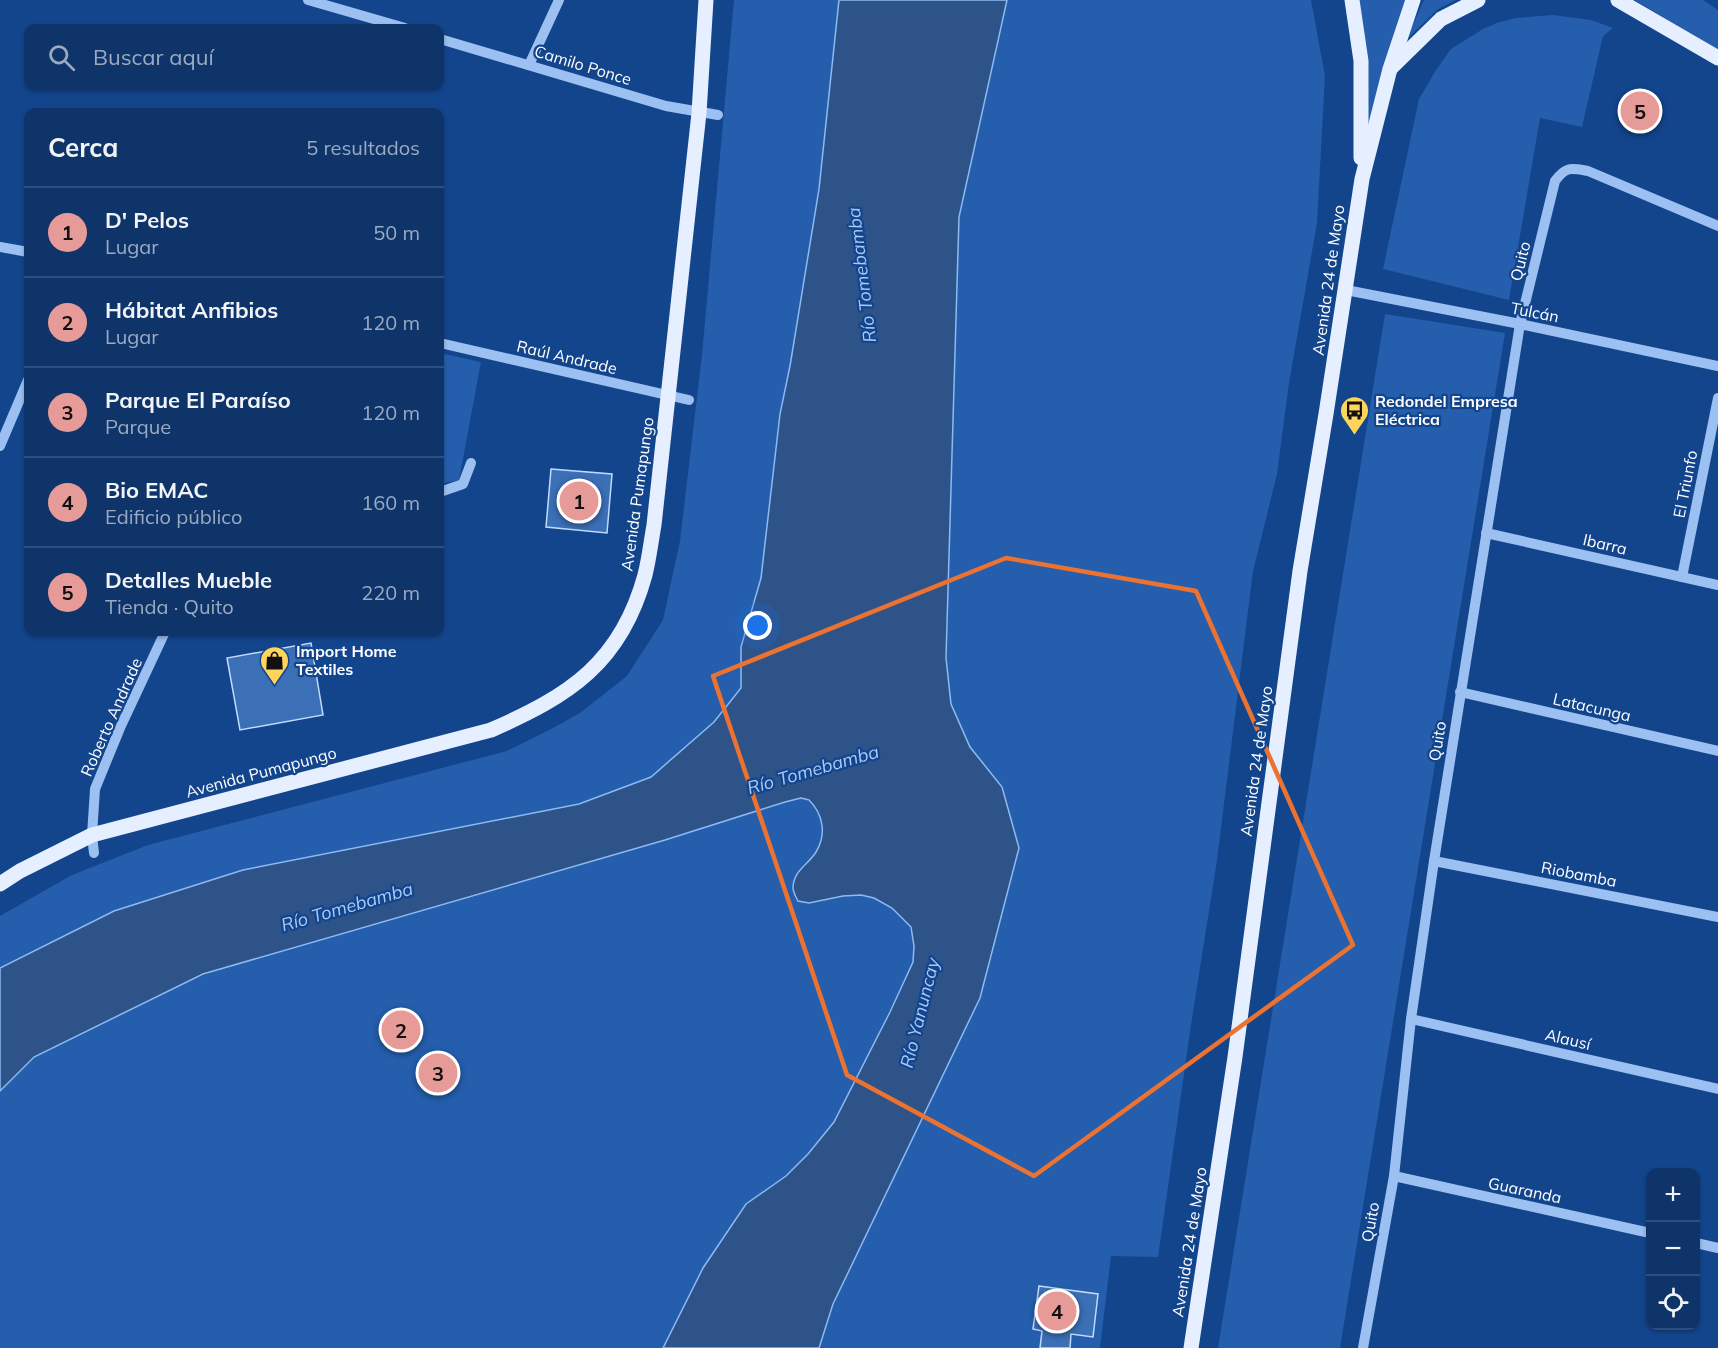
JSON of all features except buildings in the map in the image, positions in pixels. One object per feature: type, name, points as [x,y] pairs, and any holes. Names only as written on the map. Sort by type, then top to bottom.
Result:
[{"type":"main road","name":"Avenida Pumapungo","points":[[0,884],[20,871],[92,835],[491,730],[539,709],[579,682],[593,669],[628,622],[644,576],[654,525],[699,113],[706,0]]},
{"type":"main road","name":"Avenida 24 de Mayo","points":[[1352,0],[1361,62],[1362,179]]},
{"type":"main road","name":"Avenida 24 de Mayo","points":[[1191,1348],[1235,1057],[1300,572],[1362,179],[1390,69],[1413,0]]},
{"type":"main road","points":[[1390,69],[1441,19],[1478,0]]},
{"type":"main road","points":[[1618,0],[1718,58]]},
{"type":"street","points":[[308,0],[391,24]]},
{"type":"street","points":[[529,65],[560,0]]},
{"type":"street","name":"Camilo Ponce","points":[[444,40],[666,106],[718,115]]},
{"type":"street","name":"Quito","points":[[1363,1348],[1394,1176],[1411,1019],[1434,861],[1520,324],[1555,181],[1562,171],[1572,168],[1588,171],[1718,225]]},
{"type":"street","points":[[0,247],[24,251]]},
{"type":"street","name":"Tulcán","points":[[1346,290],[1718,366]]},
{"type":"street","name":"Raúl Andrade","points":[[444,344],[689,400]]},
{"type":"street","points":[[0,446],[24,389]]},
{"type":"street","name":"El Triunfo","points":[[1682,577],[1718,398]]},
{"type":"street","points":[[444,491],[463,484],[471,463]]},
{"type":"street","name":"Ibarra","points":[[1486,533],[1718,585]]},
{"type":"street","name":"Roberto Andrade","points":[[94,853],[92,835],[95,789],[120,728],[163,636]]},
{"type":"street","name":"Latacunga","points":[[1460,692],[1718,751]]},
{"type":"street","name":"Riobamba","points":[[1434,861],[1718,918]]},
{"type":"street","name":"Alausí","points":[[1411,1019],[1718,1089]]},
{"type":"street","name":"Guaranda","points":[[1394,1176],[1646,1232]]},
{"type":"street","points":[[1700,1244],[1718,1248]]},
{"type":"highlighted area","points":[[1006,558],[1196,591],[1353,945],[1034,1176],[847,1075],[713,676]]},
{"type":"shaded area","points":[[734,0],[839,0],[819,188],[780,414],[761,578],[741,647],[741,688],[714,722],[651,777],[579,804],[243,870],[114,911],[0,969],[0,916],[72,875],[148,845],[507,751],[580,713],[627,676],[663,620],[680,541],[702,355]]},
{"type":"shaded area","points":[[1007,0],[1311,0],[1325,76],[1317,223],[1289,383],[1277,474],[1253,571],[1217,860],[1158,1257],[1111,1256],[1100,1348],[819,1348],[1002,787],[970,747],[951,704],[946,658],[959,217]]},
{"type":"shaded area","points":[[1356,0],[1409,0],[1365,154]]},
{"type":"shaded area","points":[[1424,0],[1456,0],[1438,9],[1406,40]]},
{"type":"shaded area","points":[[1635,0],[1703,0],[1718,10],[1718,51]]},
{"type":"shaded area","points":[[1553,15],[1591,20],[1613,28],[1603,36],[1582,127],[1540,118],[1509,300],[1383,269],[1419,99],[1436,70],[1451,49],[1483,29],[1516,18]]},
{"type":"shaded area","points":[[1385,314],[1505,333],[1340,1348],[1218,1348]]},
{"type":"shaded area","points":[[444,354],[481,362],[459,480],[444,483]]},
{"type":"shaded area","points":[[801,798],[809,801],[819,812],[822,834],[816,852],[801,867],[827,900],[861,895],[874,898],[892,908],[911,927],[914,946],[913,962],[834,1122],[808,1154],[786,1176],[746,1204],[703,1268],[663,1348],[0,1348],[0,1091],[34,1057],[176,986],[224,967],[665,840]]},
{"type":"water","points":[[839,0],[1007,0],[959,217],[946,658],[951,704],[970,747],[1002,787],[1019,848],[980,998],[833,1304],[819,1348],[663,1348],[703,1268],[746,1204],[786,1176],[808,1154],[834,1122],[913,962],[914,946],[911,927],[892,908],[874,898],[861,895],[809,903],[798,901],[793,888],[795,877],[813,857],[822,838],[822,824],[818,812],[809,800],[801,798],[785,802],[665,840],[203,974],[34,1057],[0,1091],[0,968],[114,911],[243,870],[579,804],[651,777],[714,722],[741,688],[741,647],[761,578],[780,414],[819,189]]},
{"type":"place","name":"Detalles Mueble","points":[[1640,111]]},
{"type":"place","name":"Redondel Empresa Eléctrica","points":[[1354,436]]},
{"type":"place","name":"D' Pelos","points":[[579,501]]},
{"type":"place","name":"Import Home Textiles","points":[[275,686]]},
{"type":"place","name":"Hábitat Anfibios","points":[[401,1030]]},
{"type":"place","name":"Parque El Paraíso","points":[[438,1073]]},
{"type":"place","name":"Bio EMAC","points":[[1057,1311]]},
{"type":"water label","name":"Río Tomebamba","points":[[862,275]]},
{"type":"water label","name":"Río Tomebamba","points":[[813,770]]},
{"type":"water label","name":"Río Tomebamba","points":[[347,907]]},
{"type":"water label","name":"Río Yanuncay","points":[[920,1013]]}]
